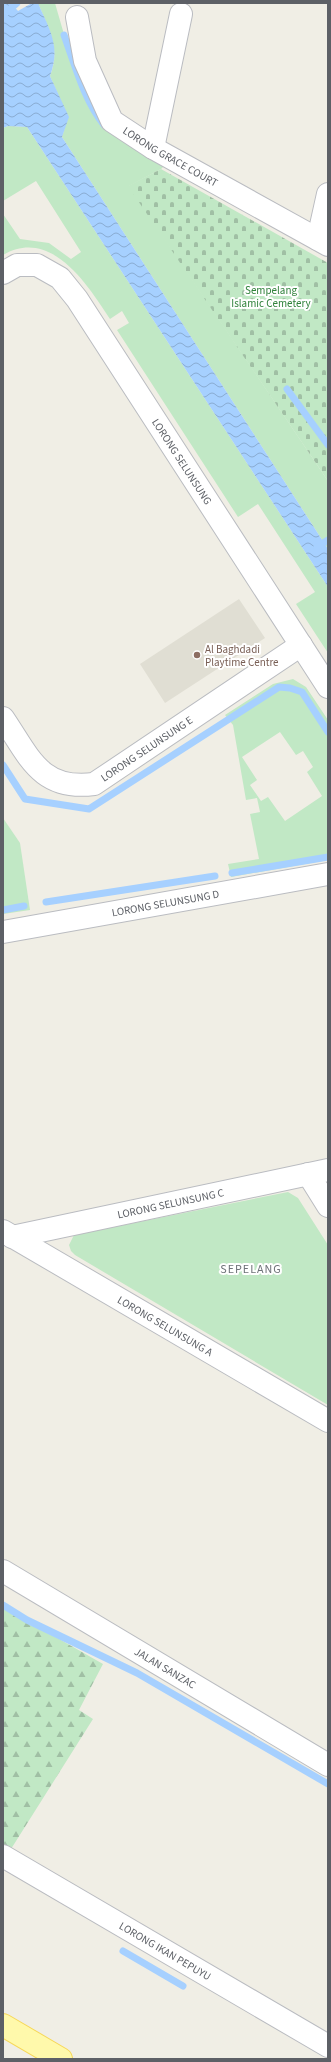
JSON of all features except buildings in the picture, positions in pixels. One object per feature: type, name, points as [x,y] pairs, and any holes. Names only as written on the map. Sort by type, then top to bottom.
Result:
[{"type":"main road","points":[[3,2025],[62,2059]]},
{"type":"street","points":[[153,148],[181,14]]},
{"type":"street","name":"LORONG GRACE COURT","points":[[77,17],[85,61],[112,122],[153,148],[323,242]]},
{"type":"street","points":[[323,242],[328,194]]},
{"type":"street","name":"LORONG SELUNSUNG","points":[[10,269],[37,265],[60,278],[77,299],[328,687]]},
{"type":"street","name":"LORONG SELUNSUNG E","points":[[3,718],[36,768],[50,778],[76,786],[94,784],[301,645]]},
{"type":"street","name":"LORONG SELUNSUNG D","points":[[3,932],[328,874]]},
{"type":"street","points":[[318,1172],[328,1206]]},
{"type":"street","name":"LORONG SELUNSUNG C","points":[[8,1234],[318,1172]]},
{"type":"street","name":"LORONG SELUNSUNG A","points":[[8,1234],[328,1421]]},
{"type":"street","name":"JALAN SANZAC","points":[[3,1571],[328,1765]]},
{"type":"street","name":"LORONG IKAN PEPUYU","points":[[3,1856],[328,2046]]},
{"type":"shaded area","name":"Al Baghdadi Playtime Centre","points":[[239,599],[265,638],[165,703],[140,664]]},
{"type":"green space","points":[[38,3],[55,3],[76,71],[91,105],[100,120],[114,136],[164,166],[129,186],[328,481],[328,549],[62,137],[68,117],[50,76],[53,66],[54,48],[50,31]]},
{"type":"green space","points":[[8,126],[27,127],[328,587],[328,653],[296,604],[315,592],[258,504],[238,517],[117,330],[129,323],[122,311],[110,319],[79,276],[66,263],[52,254],[37,248],[20,248],[3,255],[3,214],[20,239],[49,243],[71,259],[81,252],[36,181],[3,201],[3,128]]},
{"type":"green space","name":"Sempelang Islamic Cemetery","points":[[161,169],[328,263],[328,481],[128,186]]},
{"type":"green space","points":[[293,679],[306,687],[328,720],[328,860],[231,877],[228,864],[259,859],[250,814],[260,812],[257,798],[246,800],[233,725],[225,715],[273,684]],"holes":[[[280,732],[296,755],[303,751],[313,767],[307,772],[322,796],[285,821],[268,797],[261,801],[250,785],[257,780],[242,757]]]},
{"type":"green space","points":[[3,818],[20,843],[30,910],[3,914]]},
{"type":"green space","points":[[288,1192],[298,1198],[328,1245],[328,1405],[75,1255],[71,1251],[69,1245],[74,1235]]},
{"type":"green space","points":[[3,1607],[103,1664],[79,1710],[93,1719],[11,1849],[3,1844]]},
{"type":"water","points":[[3,3],[11,3],[18,11],[32,3],[38,3],[53,39],[54,56],[50,76],[69,117],[62,137],[328,549],[328,587],[27,127],[8,126],[3,128]]},
{"type":"waterway","points":[[3,15],[17,3]]},
{"type":"waterway","points":[[64,35],[85,93],[104,125]]},
{"type":"waterway","points":[[287,389],[328,445]]},
{"type":"waterway","points":[[317,547],[328,540]]},
{"type":"waterway","points":[[3,765],[25,799],[89,809],[279,687],[290,688],[302,692],[328,732]]},
{"type":"waterway","points":[[232,873],[328,857]]},
{"type":"waterway","points":[[46,902],[215,876]]},
{"type":"waterway","points":[[3,910],[24,906]]},
{"type":"waterway","points":[[3,1605],[27,1620],[137,1673],[328,1784]]},
{"type":"waterway","points":[[123,1951],[183,1986]]},
{"type":"place","name":"Al Baghdadi Playtime Centre","points":[[197,655]]},
{"type":"district","name":"SEPELANG","points":[[251,1269]]}]
